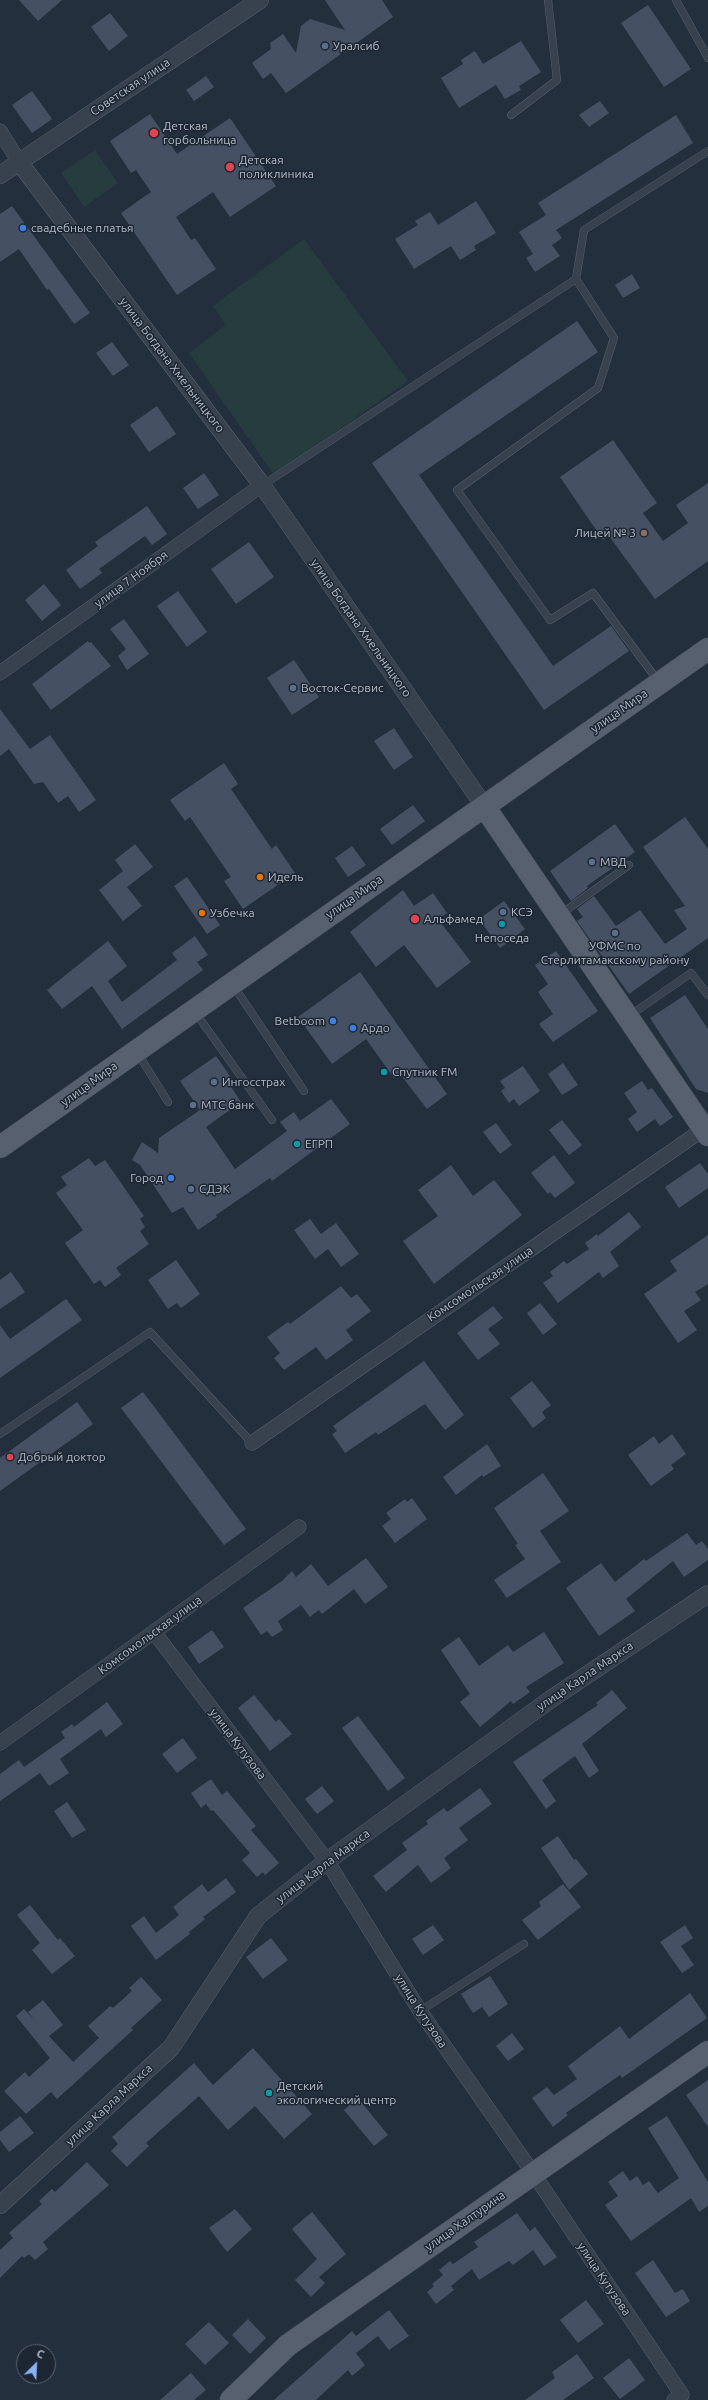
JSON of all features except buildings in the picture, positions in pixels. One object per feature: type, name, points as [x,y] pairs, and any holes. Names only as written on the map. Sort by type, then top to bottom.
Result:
[{"type":"main road","name":"улица Мира","points":[[0,1147],[708,649]]},
{"type":"main road","name":"улица Богдана Хмельницкого","points":[[484,806],[707,1130]]},
{"type":"main road","name":"улица Халтурина","points":[[231,2400],[288,2345],[708,2052]]},
{"type":"street","name":"Советская улица","points":[[0,175],[260,0]]},
{"type":"street","name":"улица Богдана Хмельницкого","points":[[0,131],[19,162],[262,485],[484,806]]},
{"type":"street","name":"улица 7 Ноября","points":[[0,674],[262,485]]},
{"type":"street","name":"Комсомольская улица","points":[[252,1443],[707,1130]]},
{"type":"street","name":"Комсомольская улица","points":[[0,1743],[299,1527]]},
{"type":"street","name":"улица Карла Маркса","points":[[0,2205],[171,2048],[258,1916],[327,1861],[551,1699],[708,1594]]},
{"type":"street","name":"улица Кутузова","points":[[154,1632],[327,1861],[420,2011],[533,2173],[678,2398]]},
{"type":"lane","points":[[511,115],[557,80],[548,0]]},
{"type":"lane","points":[[676,0],[708,57]]},
{"type":"lane","points":[[659,683],[593,593],[550,620],[457,490],[598,388],[614,338],[576,279],[584,230],[708,151]]},
{"type":"lane","points":[[262,485],[576,279]]},
{"type":"lane","points":[[559,916],[629,865]]},
{"type":"lane","points":[[629,1016],[691,972],[708,995]]},
{"type":"lane","points":[[232,983],[304,1091]]},
{"type":"lane","points":[[194,1010],[272,1120]]},
{"type":"lane","points":[[136,1051],[168,1102]]},
{"type":"lane","points":[[0,1434],[150,1332],[252,1443]]},
{"type":"lane","points":[[420,2011],[524,1944]]},
{"type":"green space","points":[[95,150],[118,183],[84,207],[61,173]]},
{"type":"green space","points":[[304,239],[408,381],[274,475],[189,353],[226,325],[213,306]]},
{"type":"place","name":"Уралсиб","points":[[325,46]]},
{"type":"place","name":"Детская горбольница","points":[[154,133]]},
{"type":"place","name":"Детская поликлиника","points":[[230,167]]},
{"type":"place","name":"свадебные платья","points":[[23,228]]},
{"type":"place","name":"Лицей № 3","points":[[644,533]]},
{"type":"place","name":"Восток-Сервис","points":[[293,688]]},
{"type":"place","name":"МВД","points":[[592,862]]},
{"type":"place","name":"Идель","points":[[260,877]]},
{"type":"place","name":"КСЭ","points":[[503,912]]},
{"type":"place","name":"Узбечка","points":[[202,913]]},
{"type":"place","name":"Альфамед","points":[[415,919]]},
{"type":"place","name":"Непоседа","points":[[502,924]]},
{"type":"place","name":"УФМС по Стерлитамакскому району","points":[[615,933]]},
{"type":"place","name":"Betboom","points":[[333,1021]]},
{"type":"place","name":"Ардо","points":[[353,1028]]},
{"type":"place","name":"Спутник FM","points":[[384,1072]]},
{"type":"place","name":"Ингосстрах","points":[[214,1082]]},
{"type":"place","name":"МТС банк","points":[[193,1105]]},
{"type":"place","name":"ЕГРП","points":[[297,1144]]},
{"type":"place","name":"Город","points":[[171,1178]]},
{"type":"place","name":"СДЭК","points":[[191,1189]]},
{"type":"place","name":"Добрый доктор","points":[[10,1457]]},
{"type":"place","name":"Детский экологический центр","points":[[269,2093]]}]
